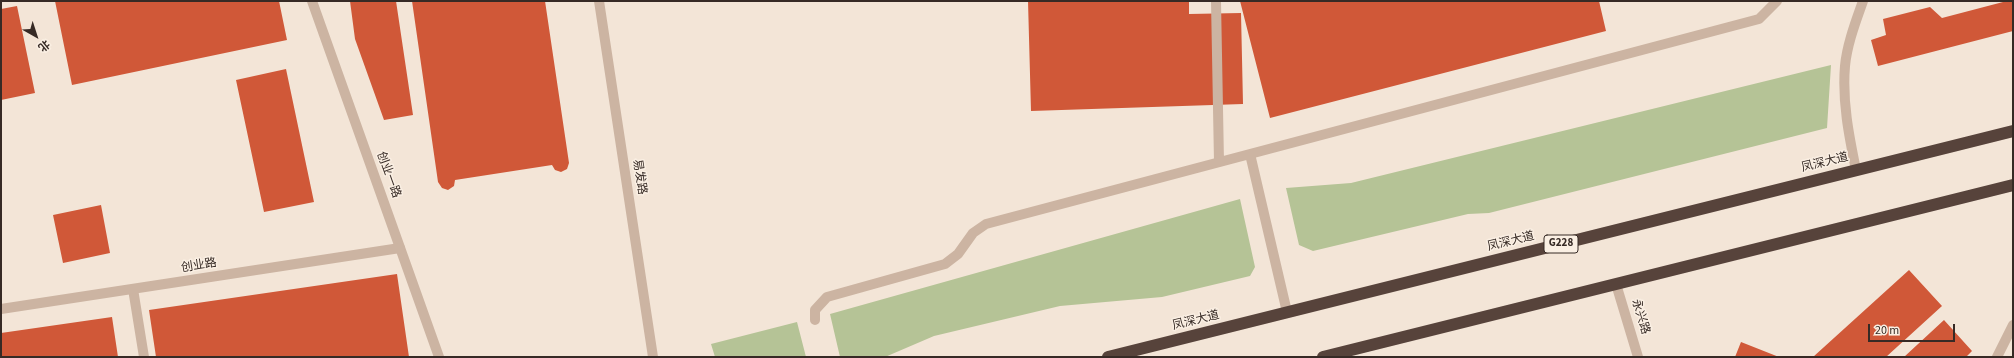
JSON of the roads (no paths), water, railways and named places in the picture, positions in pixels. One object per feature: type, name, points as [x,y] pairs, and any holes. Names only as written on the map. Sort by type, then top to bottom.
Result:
[{"type":"highway","name":"凤深大道","points":[[1108,357],[2013,131]]},
{"type":"highway","points":[[1323,357],[2013,185]]},
{"type":"street","name":"创业一路","points":[[312,1],[439,357]]},
{"type":"street","name":"易发路","points":[[599,1],[653,357]]},
{"type":"street","points":[[1216,1],[1218,162]]},
{"type":"street","points":[[815,320],[815,310],[827,297],[945,264],[958,254],[972,233],[986,224],[1759,19],[1777,1]]},
{"type":"street","points":[[1856,170],[1845,113],[1845,65],[1855,23],[1864,1]]},
{"type":"street","points":[[1250,154],[1287,312]]},
{"type":"street","name":"创业路","points":[[1,309],[400,248]]},
{"type":"street","name":"永兴路","points":[[1616,284],[1638,357]]},
{"type":"street","points":[[134,289],[144,357]]},
{"type":"street","points":[[1997,357],[2013,325]]}]
